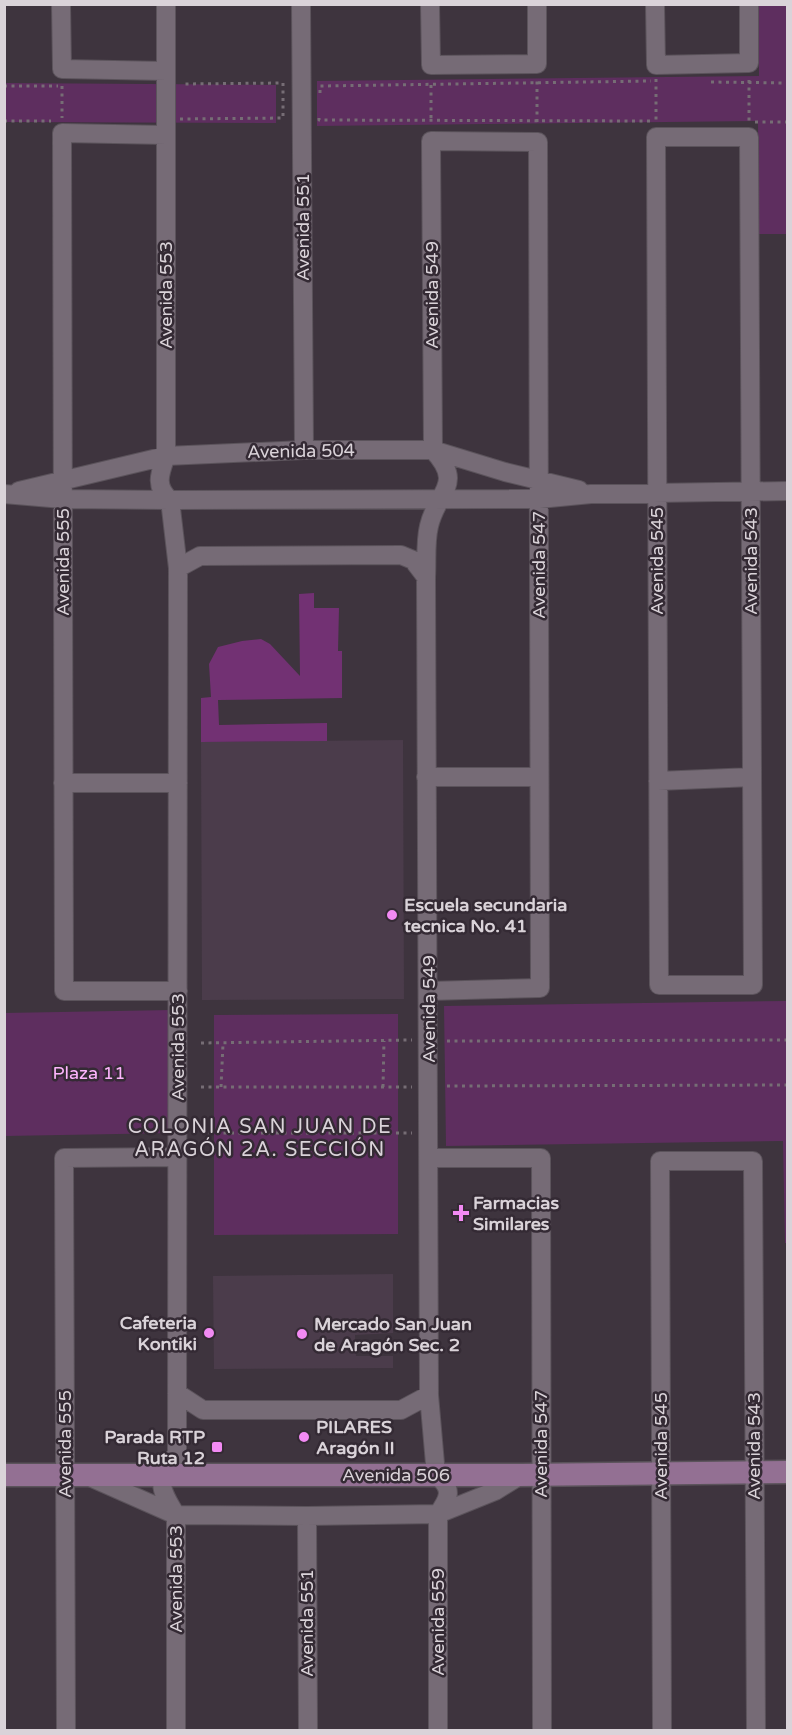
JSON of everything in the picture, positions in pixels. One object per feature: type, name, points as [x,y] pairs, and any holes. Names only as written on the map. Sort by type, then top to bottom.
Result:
[{"type":"main road","name":"Avenida 506","points":[[4,1475],[788,1472]]},
{"type":"street","points":[[61,4],[62,69],[166,71],[166,4]]},
{"type":"street","name":"Avenida 551","points":[[301,4],[304,450]]},
{"type":"street","points":[[430,4],[431,65],[537,64],[537,4]]},
{"type":"street","points":[[655,4],[656,73],[749,63],[749,4]]},
{"type":"street","name":"Avenida 553","points":[[166,71],[166,456],[159,479],[162,491],[170,500],[178,568],[177,1453],[161,1482],[162,1492],[176,1515],[176,1731]]},
{"type":"street","points":[[656,129],[749,129]]},
{"type":"street","name":"Avenida 545","points":[[656,129],[659,985]]},
{"type":"street","name":"Avenida 543","points":[[659,985],[753,985],[749,129]]},
{"type":"street","points":[[62,133],[166,135]]},
{"type":"street","name":"Avenida 555","points":[[62,133],[64,991],[178,991]]},
{"type":"street","points":[[431,141],[538,142]]},
{"type":"street","name":"Avenida 549","points":[[431,141],[433,450],[443,461],[448,476],[448,483],[429,524],[426,577],[429,1395],[436,1475],[444,1481],[448,1489],[447,1501],[438,1514]]},
{"type":"street","name":"Avenida 547","points":[[429,991],[540,988],[538,142]]},
{"type":"street","name":"Avenida 504","points":[[7,494],[166,456],[304,450],[433,450],[505,472],[591,494]]},
{"type":"street","name":"Avenida 504","points":[[7,494],[63,499],[539,499],[591,494],[788,491]]},
{"type":"street","points":[[178,568],[200,556],[401,555],[412,560],[426,577]]},
{"type":"street","points":[[426,777],[539,777]]},
{"type":"street","points":[[658,780],[752,777]]},
{"type":"street","points":[[63,783],[178,783]]},
{"type":"street","name":"Avenida 555","points":[[66,1731],[75,1474],[64,1158],[177,1157]]},
{"type":"street","name":"Avenida 547","points":[[429,1158],[541,1158],[531,1474],[542,1731]]},
{"type":"street","name":"Avenida 545","points":[[660,1161],[662,1731]]},
{"type":"street","name":"Avenida 543","points":[[660,1161],[753,1161],[756,1731]]},
{"type":"street","points":[[177,1393],[203,1410],[401,1410],[429,1395]]},
{"type":"street","points":[[75,1474],[176,1515],[307,1516],[438,1514],[531,1474]]},
{"type":"street","name":"Avenida 559","points":[[438,1514],[438,1731]]},
{"type":"street","name":"Avenida 551","points":[[307,1516],[308,1731]]},
{"type":"path","points":[[749,63],[749,129],[788,122]]},
{"type":"path","points":[[537,64],[538,142]]},
{"type":"path","points":[[431,65],[431,141]]},
{"type":"path","points":[[62,69],[62,133]]},
{"type":"path","points":[[320,101],[320,86],[537,83],[656,73],[667,81]]},
{"type":"path","points":[[319,110],[319,120],[537,121],[656,129],[656,73]]},
{"type":"path","points":[[702,82],[788,83]]},
{"type":"path","points":[[383,1087],[384,1040]]},
{"type":"path","points":[[201,1043],[414,1040]]},
{"type":"path","points":[[447,1041],[788,1040]]},
{"type":"path","points":[[221,1087],[223,1043]]},
{"type":"path","points":[[447,1086],[788,1084]]},
{"type":"path","points":[[201,1087],[414,1087]]},
{"type":"path","points":[[201,1133],[414,1133]]},
{"type":"shaded area","points":[[403,740],[404,999],[202,1000],[201,742]]},
{"type":"shaded area","points":[[393,1274],[393,1333],[355,1335],[356,1356],[393,1356],[393,1368],[214,1369],[213,1276]]},
{"type":"green space","points":[[759,5],[787,5],[787,234],[759,234],[758,121],[317,126],[317,81],[759,76]]},
{"type":"green space","points":[[5,83],[276,85],[276,123],[5,122]]},
{"type":"green space","points":[[787,1001],[787,1243],[785,1243],[783,1141],[446,1146],[444,1006]]},
{"type":"green space","name":"Plaza 11","points":[[172,1010],[174,1133],[5,1136],[4,1013]]},
{"type":"green space","points":[[398,1014],[398,1234],[214,1235],[214,1015]]},
{"type":"building","points":[[314,593],[314,608],[339,608],[338,651],[342,651],[342,698],[218,700],[219,725],[327,723],[327,741],[201,742],[201,698],[211,697],[209,664],[218,647],[261,639],[270,644],[300,676],[299,594]]},
{"type":"place","name":"Escuela secundaria tecnica No. 41","points":[[392,915]]},
{"type":"place","name":"Farmacias Similares","points":[[461,1213]]},
{"type":"place","name":"Cafeteria Kontiki","points":[[209,1333]]},
{"type":"place","name":"Mercado San Juan de Aragón Sec. 2","points":[[302,1334]]},
{"type":"place","name":"PILARES Aragón II","points":[[304,1437]]},
{"type":"place","name":"Parada RTP Ruta 12","points":[[217,1447]]},
{"type":"district","name":"COLONIA SAN JUAN DE ARAGÓN 2A. SECCIÓN","points":[[260,1138]]}]
